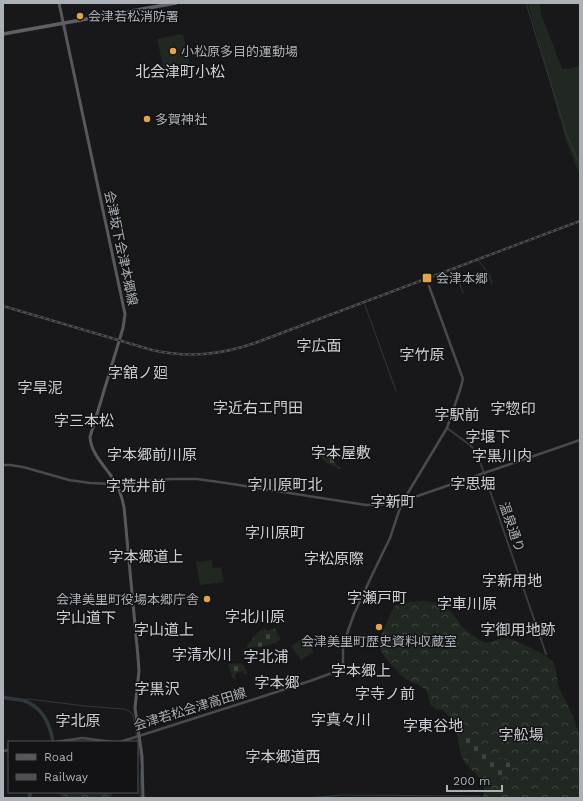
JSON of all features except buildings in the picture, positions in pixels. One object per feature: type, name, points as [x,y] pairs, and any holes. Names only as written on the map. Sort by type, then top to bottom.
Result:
[{"type":"highway","points":[[3,34],[176,3]]},
{"type":"main road","name":"会津坂下会津本郷線","points":[[59,3],[125,314],[123,328],[90,437],[95,454],[116,484],[121,494],[124,507],[139,671],[135,708],[142,756],[143,798]]},
{"type":"main road","points":[[403,502],[447,428],[463,379],[429,286]]},
{"type":"main road","points":[[3,465],[16,465],[73,481],[90,483],[116,484],[171,479],[197,479],[366,505],[391,504],[403,502],[580,440]]},
{"type":"main road","name":"会津若松会津高田線","points":[[123,741],[276,693],[321,678],[343,668],[343,645],[354,614],[390,538],[403,502]]},
{"type":"main road","name":"会津若松会津高田線","points":[[62,741],[82,738],[107,741]]},
{"type":"street","name":"温泉通り","points":[[447,428],[476,451],[546,654]]},
{"type":"green space","points":[[528,3],[540,3],[541,14],[563,69],[580,65],[580,176],[566,141]]},
{"type":"green space","name":"小松原多目的運動場","points":[[180,34],[183,35],[190,64],[164,70],[157,39]]},
{"type":"green space","points":[[323,448],[332,453],[331,455],[340,469],[327,463],[319,456],[317,453]]},
{"type":"green space","points":[[212,560],[213,568],[221,567],[224,582],[200,585],[196,562]]},
{"type":"green space","points":[[421,601],[443,606],[453,614],[465,629],[486,643],[503,638],[510,639],[538,651],[552,661],[555,667],[559,688],[569,707],[580,735],[580,798],[481,798],[483,797],[484,790],[483,784],[477,775],[465,763],[460,753],[455,722],[443,710],[435,709],[430,704],[427,691],[406,679],[390,663],[380,649],[379,645],[381,637],[394,607],[404,603]]},
{"type":"green space","points":[[266,628],[267,631],[274,628],[281,639],[270,645],[247,648],[258,632]]},
{"type":"green space","points":[[305,637],[314,652],[301,660],[291,646]]},
{"type":"green space","points":[[241,663],[244,665],[247,673],[244,674],[243,671],[235,674],[236,678],[233,679],[228,665]]},
{"type":"green space","points":[[467,734],[480,740],[480,744],[491,757],[506,759],[513,763],[510,768],[503,769],[501,779],[496,779],[493,777],[483,764],[467,752],[462,744],[461,737]]},
{"type":"green space","points":[[59,793],[113,793],[111,798],[73,798],[61,796]]},
{"type":"waterway","points":[[526,3],[566,133],[580,166]]},
{"type":"waterway","points":[[478,260],[489,274],[492,283]]},
{"type":"waterway","points":[[455,269],[463,293]]},
{"type":"waterway","points":[[365,305],[396,391]]},
{"type":"waterway","points":[[3,697],[22,700],[35,706],[44,716],[50,728],[53,741]]},
{"type":"waterway","points":[[22,700],[29,699],[124,709],[133,715],[137,741]]},
{"type":"waterway","points":[[138,745],[141,763]]},
{"type":"waterway","points":[[140,798],[141,769]]},
{"type":"waterway","points":[[29,798],[31,793]]},
{"type":"waterway","points":[[309,798],[342,795],[479,796]]},
{"type":"railway","points":[[3,306],[152,350],[178,354],[217,353],[255,343],[580,221]]},
{"type":"place","name":"会津若松消防署","points":[[80,16]]},
{"type":"place","name":"小松原多目的運動場","points":[[173,51]]},
{"type":"place","name":"多賀神社","points":[[147,119]]},
{"type":"place","name":"会津本郷","points":[[427,278]]},
{"type":"place","name":"会津美里町役場本郷庁舎","points":[[207,599]]},
{"type":"place","name":"会津美里町歴史資料収蔵室","points":[[379,627]]},
{"type":"district","name":"北会津町小松","points":[[180,72]]},
{"type":"district","name":"字広面","points":[[319,346]]},
{"type":"district","name":"字竹原","points":[[422,355]]},
{"type":"district","name":"字舘ノ廻","points":[[138,373]]},
{"type":"district","name":"字旱泥","points":[[40,388]]},
{"type":"district","name":"字近右エ門田","points":[[258,408]]},
{"type":"district","name":"字惣印","points":[[513,409]]},
{"type":"district","name":"字駅前","points":[[457,415]]},
{"type":"district","name":"字三本松","points":[[84,421]]},
{"type":"district","name":"字堰下","points":[[488,437]]},
{"type":"district","name":"字本屋敷","points":[[341,453]]},
{"type":"district","name":"字本郷前川原","points":[[152,455]]},
{"type":"district","name":"字黒川内","points":[[502,456]]},
{"type":"district","name":"字思堀","points":[[473,484]]},
{"type":"district","name":"字川原町北","points":[[285,485]]},
{"type":"district","name":"字荒井前","points":[[136,486]]},
{"type":"district","name":"字新町","points":[[393,502]]},
{"type":"district","name":"字川原町","points":[[275,533]]},
{"type":"district","name":"字本郷道上","points":[[146,557]]},
{"type":"district","name":"字松原際","points":[[334,559]]},
{"type":"district","name":"字新用地","points":[[512,581]]},
{"type":"district","name":"字瀬戸町","points":[[377,598]]},
{"type":"district","name":"字車川原","points":[[467,604]]},
{"type":"district","name":"字北川原","points":[[255,617]]},
{"type":"district","name":"字山道下","points":[[86,618]]},
{"type":"district","name":"字山道上","points":[[164,630]]},
{"type":"district","name":"字御用地跡","points":[[518,630]]},
{"type":"district","name":"字清水川","points":[[202,655]]},
{"type":"district","name":"字北浦","points":[[266,657]]},
{"type":"district","name":"字本郷上","points":[[361,671]]},
{"type":"district","name":"字本郷","points":[[277,683]]},
{"type":"district","name":"字黒沢","points":[[157,689]]},
{"type":"district","name":"字寺ノ前","points":[[385,694]]},
{"type":"district","name":"字真々川","points":[[341,720]]},
{"type":"district","name":"字北原","points":[[78,721]]},
{"type":"district","name":"字東谷地","points":[[433,726]]},
{"type":"district","name":"字舩場","points":[[521,735]]},
{"type":"district","name":"字本郷道西","points":[[283,757]]}]
